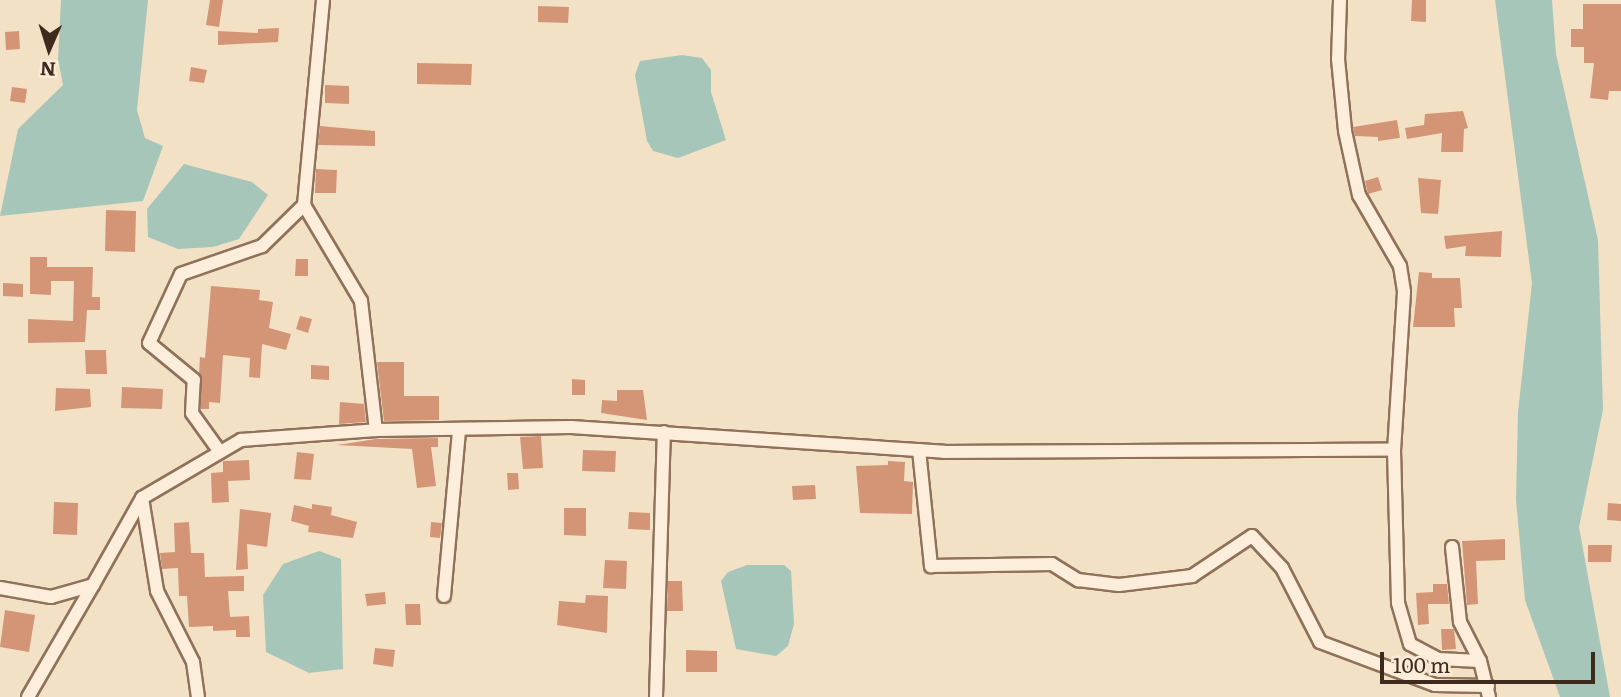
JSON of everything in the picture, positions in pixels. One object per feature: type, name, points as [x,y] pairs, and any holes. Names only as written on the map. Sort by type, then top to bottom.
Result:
[{"type":"street","points":[[323,0],[304,205],[361,301],[376,430]]},
{"type":"street","points":[[1340,0],[1338,59],[1356,182],[1400,266],[1404,292],[1394,450],[1398,603],[1410,644],[1438,659],[1480,661]]},
{"type":"street","points":[[220,452],[192,413],[194,380],[149,343],[181,275],[262,246],[304,205]]},
{"type":"street","points":[[28,697],[142,498],[241,440],[376,430],[570,428],[919,450],[1394,450]]},
{"type":"street","points":[[444,596],[460,431]]},
{"type":"street","points":[[656,697],[664,432]]},
{"type":"street","points":[[919,450],[931,566],[1052,564],[1078,580],[1119,584],[1192,576],[1252,536],[1282,568],[1320,642],[1371,664],[1436,685],[1488,692],[1480,661],[1460,622],[1452,547]]},
{"type":"street","points":[[142,498],[157,591],[193,662],[198,697]]},
{"type":"street","points":[[0,588],[51,597],[93,585]]},
{"type":"shaded area","points":[[61,0],[148,0],[137,110],[145,138],[163,146],[143,201],[0,216],[18,129],[63,85],[58,59]]},
{"type":"shaded area","points":[[1495,0],[1552,0],[1556,54],[1598,240],[1603,410],[1579,527],[1610,697],[1560,697],[1525,600],[1516,500],[1518,412],[1532,283]]},
{"type":"shaded area","points":[[682,55],[702,58],[711,70],[711,92],[726,140],[678,158],[653,151],[647,141],[635,75],[640,61]]},
{"type":"shaded area","points":[[184,164],[252,182],[268,195],[239,239],[213,247],[178,249],[148,237],[147,209]]},
{"type":"shaded area","points":[[319,551],[341,559],[343,669],[309,673],[266,652],[263,595],[283,564]]},
{"type":"shaded area","points":[[747,565],[784,565],[791,571],[794,624],[788,646],[776,656],[736,649],[721,581],[728,572]]},
{"type":"building","points":[[210,0],[223,0],[219,27],[206,25]]},
{"type":"building","points":[[1412,0],[1426,0],[1426,22],[1411,21]]},
{"type":"building","points":[[1583,4],[1621,4],[1621,91],[1609,91],[1608,100],[1590,98],[1594,63],[1584,63],[1584,47],[1571,47],[1571,29],[1583,29]]},
{"type":"building","points":[[538,6],[569,7],[568,23],[538,22]]},
{"type":"building","points":[[279,28],[278,42],[218,45],[218,31],[258,33],[258,29]]},
{"type":"building","points":[[19,31],[20,49],[6,50],[5,32]]},
{"type":"building","points":[[417,63],[472,64],[471,85],[417,84]]},
{"type":"building","points":[[191,67],[207,70],[204,83],[189,81]]},
{"type":"building","points":[[325,85],[349,86],[349,104],[325,103]]},
{"type":"building","points":[[12,87],[27,89],[25,103],[10,101]]},
{"type":"building","points":[[1463,111],[1468,128],[1464,129],[1463,152],[1441,152],[1442,133],[1407,139],[1405,128],[1424,125],[1425,114]]},
{"type":"building","points":[[1397,120],[1400,138],[1378,141],[1378,137],[1355,136],[1353,127]]},
{"type":"building","points":[[320,126],[375,131],[375,146],[318,145]]},
{"type":"building","points":[[316,169],[337,170],[336,193],[315,193]]},
{"type":"building","points":[[1378,177],[1382,190],[1368,194],[1365,181]]},
{"type":"building","points":[[1418,178],[1441,180],[1438,214],[1421,213]]},
{"type":"building","points":[[106,210],[136,211],[135,252],[105,251]]},
{"type":"building","points":[[1502,231],[1501,257],[1465,256],[1466,246],[1446,249],[1444,236]]},
{"type":"building","points":[[30,257],[47,257],[47,267],[93,267],[92,297],[100,297],[100,310],[87,310],[85,342],[28,343],[28,319],[73,321],[74,281],[51,281],[51,295],[30,294]]},
{"type":"building","points":[[296,259],[308,259],[308,276],[295,276]]},
{"type":"building","points":[[1419,272],[1432,273],[1432,278],[1460,278],[1462,308],[1454,308],[1455,327],[1413,327]]},
{"type":"building","points":[[3,283],[23,284],[23,297],[3,296]]},
{"type":"building","points":[[211,286],[260,290],[259,300],[273,302],[269,328],[291,334],[286,350],[262,344],[260,378],[249,377],[250,358],[223,355],[220,403],[209,402],[209,409],[201,409],[200,357],[205,358]]},
{"type":"building","points":[[300,316],[312,319],[308,333],[296,329]]},
{"type":"building","points":[[85,350],[106,350],[107,374],[86,374]]},
{"type":"building","points":[[377,362],[404,362],[404,396],[439,396],[439,420],[384,421]]},
{"type":"building","points":[[311,365],[329,366],[329,380],[311,379]]},
{"type":"building","points":[[572,379],[585,380],[585,395],[572,395]]},
{"type":"building","points":[[122,387],[163,389],[162,409],[121,408]]},
{"type":"building","points":[[56,388],[90,389],[91,407],[55,411]]},
{"type":"building","points":[[617,390],[643,390],[647,420],[601,413],[602,400],[617,401]]},
{"type":"building","points":[[340,402],[364,404],[366,422],[339,424]]},
{"type":"building","points":[[541,436],[543,468],[523,469],[520,437]]},
{"type":"building","points":[[438,438],[438,447],[431,447],[436,486],[417,488],[412,449],[337,445],[376,439]]},
{"type":"building","points":[[583,450],[616,451],[615,472],[582,471]]},
{"type":"building","points":[[297,452],[314,454],[311,480],[294,479]]},
{"type":"building","points":[[249,460],[250,480],[228,481],[229,502],[212,503],[211,473],[223,472],[223,461]]},
{"type":"building","points":[[888,461],[905,462],[904,481],[913,482],[912,514],[860,513],[856,466],[888,465]]},
{"type":"building","points":[[507,473],[518,473],[519,489],[508,490]]},
{"type":"building","points":[[815,485],[816,499],[793,500],[792,486]]},
{"type":"building","points":[[54,502],[78,503],[77,535],[53,534]]},
{"type":"building","points":[[1608,503],[1621,504],[1621,521],[1607,520]]},
{"type":"building","points":[[312,504],[332,507],[331,515],[357,522],[353,538],[308,532],[309,526],[291,521],[294,505],[312,509]]},
{"type":"building","points":[[564,508],[586,508],[586,536],[564,535]]},
{"type":"building","points":[[240,509],[271,513],[267,547],[247,544],[248,569],[236,570]]},
{"type":"building","points":[[629,512],[650,513],[650,530],[628,529]]},
{"type":"building","points":[[189,522],[191,553],[204,553],[205,577],[244,576],[244,591],[228,591],[230,617],[249,616],[250,637],[236,637],[236,630],[213,631],[213,626],[189,627],[187,596],[179,596],[178,568],[162,569],[160,553],[175,552],[174,523]]},
{"type":"building","points":[[431,522],[442,523],[440,538],[430,537]]},
{"type":"building","points":[[1505,539],[1505,560],[1476,561],[1478,604],[1467,605],[1462,541]]},
{"type":"building","points":[[1588,545],[1612,545],[1611,562],[1588,562]]},
{"type":"building","points":[[605,560],[627,561],[626,589],[603,588]]},
{"type":"building","points":[[668,581],[682,581],[683,611],[667,611]]},
{"type":"building","points":[[1433,584],[1447,584],[1449,604],[1428,604],[1429,624],[1418,625],[1416,593],[1433,592]]},
{"type":"building","points":[[385,592],[386,604],[367,606],[365,594]]},
{"type":"building","points":[[586,595],[608,596],[607,633],[557,625],[559,601],[585,603]]},
{"type":"building","points":[[405,604],[420,604],[421,625],[406,625]]},
{"type":"building","points":[[5,610],[35,615],[29,652],[0,647]]},
{"type":"building","points":[[1441,629],[1454,629],[1456,649],[1442,650]]},
{"type":"building","points":[[375,648],[395,650],[393,667],[373,664]]},
{"type":"building","points":[[686,650],[717,651],[717,672],[686,672]]}]
